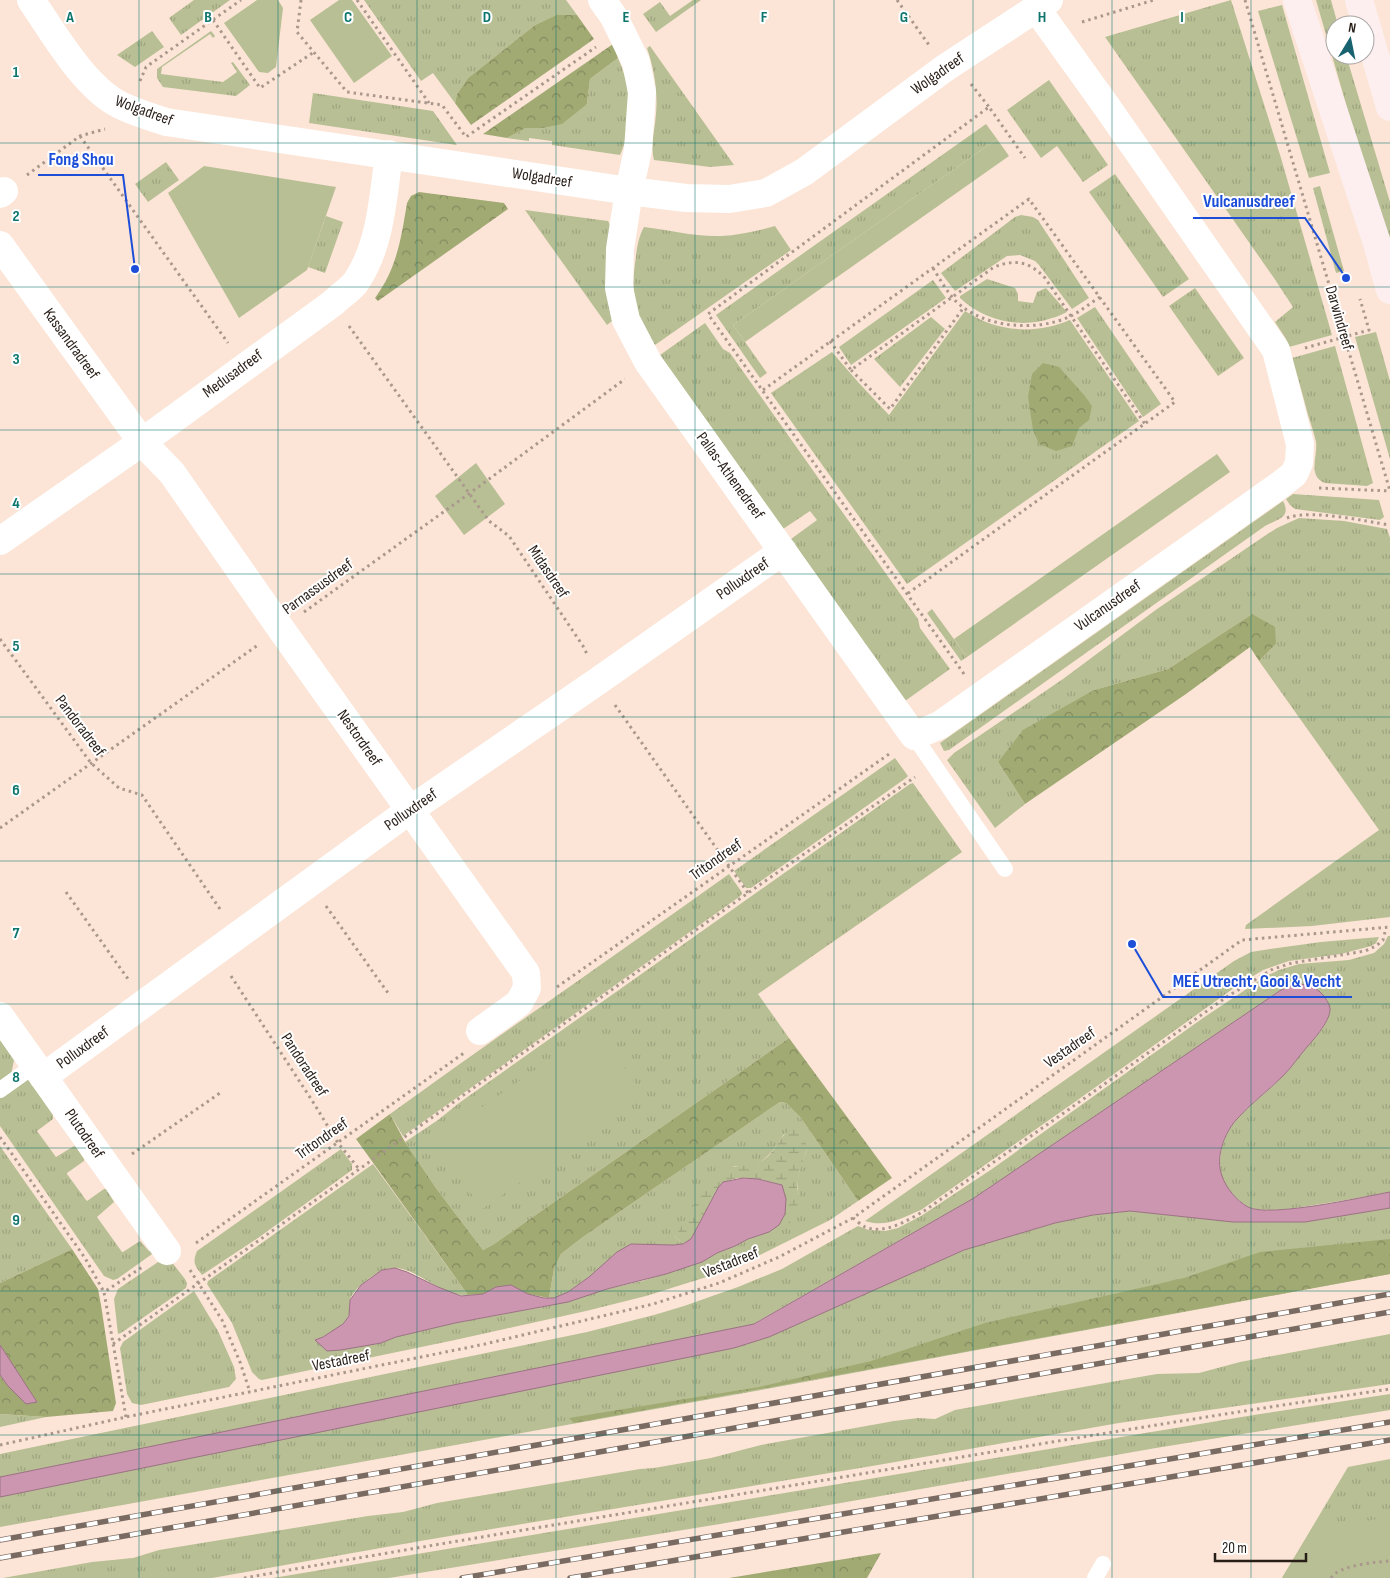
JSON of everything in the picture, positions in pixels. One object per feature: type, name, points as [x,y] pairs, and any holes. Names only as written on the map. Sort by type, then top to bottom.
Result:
[{"type":"main road","points":[[1297,0],[1377,243],[1390,290]]},
{"type":"main road","points":[[1359,0],[1390,107]]},
{"type":"street","name":"Wolgadreef","points":[[31,0],[81,72],[110,99],[166,122],[629,191],[686,198],[729,199],[766,193],[804,172],[945,68],[1042,4]]},
{"type":"street","name":"Pallas-Athenedreef","points":[[602,0],[614,17],[636,62],[642,92],[638,150],[629,191],[620,249],[619,288],[626,320],[648,362],[914,736]]},
{"type":"street","points":[[1042,4],[1118,123],[1276,350],[1300,444],[1299,463],[1294,474]]},
{"type":"street","name":"Medusadreef","points":[[0,541],[142,442],[333,303],[355,283],[369,257],[380,217],[389,154]]},
{"type":"street","name":"Kassandradreef","points":[[0,245],[142,442]]},
{"type":"street","name":"Nestordreef","points":[[142,442],[172,473],[526,973],[527,988]]},
{"type":"street","name":"Vulcanusdreef","points":[[914,736],[940,725],[1294,474]]},
{"type":"street","name":"Polluxdreef","points":[[39,1071],[145,1003],[410,810],[598,681],[783,550]]},
{"type":"street","points":[[480,1031],[519,1003],[527,988]]},
{"type":"street","name":"Plutodreef","points":[[0,1016],[110,1170],[172,1252]]},
{"type":"lane","points":[[914,736],[1005,869]]},
{"type":"lane","points":[[0,1090],[39,1071]]},
{"type":"lane","points":[[1095,1578],[1103,1564]]},
{"type":"path","points":[[2,192],[80,136],[105,129],[124,106],[146,68],[241,0]]},
{"type":"path","points":[[301,0],[298,32],[347,92],[442,105],[466,137],[620,30]]},
{"type":"path","points":[[357,0],[428,104]]},
{"type":"path","points":[[897,0],[945,68]]},
{"type":"path","points":[[1081,22],[1143,1],[1154,0]]},
{"type":"path","name":"Darwindreef","points":[[1245,0],[1390,491]]},
{"type":"path","points":[[212,20],[260,88],[314,52]]},
{"type":"path","points":[[980,696],[708,314],[989,108],[1025,158]]},
{"type":"path","points":[[80,136],[245,366]]},
{"type":"path","points":[[763,390],[1029,199],[1176,402],[907,594]]},
{"type":"path","points":[[851,370],[994,267],[1004,263],[1018,262],[1029,265],[1046,278],[1145,424]]},
{"type":"path","points":[[933,268],[952,297],[964,307],[995,322],[1024,326],[1048,324],[1072,315],[1100,297]]},
{"type":"path","points":[[1278,356],[1369,330],[1358,294]]},
{"type":"path","name":"Midasdreef","points":[[333,303],[489,521],[509,536],[583,646],[598,681],[748,893]]},
{"type":"path","points":[[830,342],[851,370],[890,410],[964,307]]},
{"type":"path","name":"Parnassusdreef","points":[[0,828],[281,629],[648,362]]},
{"type":"path","points":[[1294,474],[1308,487],[1390,491]]},
{"type":"path","points":[[1280,522],[1298,515],[1334,516],[1390,525]]},
{"type":"path","name":"Pandoradreef","points":[[0,639],[91,763],[119,788],[142,795],[238,935]]},
{"type":"path","name":"Tritondreef","points":[[527,988],[554,989],[914,736]]},
{"type":"path","points":[[113,1344],[748,893],[934,765]]},
{"type":"path","points":[[310,882],[388,993]]},
{"type":"path","points":[[66,892],[145,1003]]},
{"type":"path","points":[[853,1218],[866,1227],[882,1229],[900,1224],[924,1211],[1228,996],[1273,969],[1307,959],[1364,951],[1376,946],[1383,940],[1388,927]]},
{"type":"path","name":"Vestadreef","points":[[0,1445],[485,1344],[653,1304],[719,1283],[778,1257],[853,1218],[1242,940],[1388,927]]},
{"type":"path","name":"Pandoradreef","points":[[216,951],[338,1143],[359,1169]]},
{"type":"path","name":"Tritondreef","points":[[104,1292],[172,1252],[192,1245],[473,1047],[480,1031]]},
{"type":"path","points":[[110,1170],[220,1093]]},
{"type":"path","points":[[0,1137],[85,1258],[104,1292],[126,1418]]},
{"type":"path","points":[[172,1252],[198,1283],[222,1320],[240,1362],[250,1392]]},
{"type":"path","points":[[244,1578],[1259,1408],[1390,1389]]},
{"type":"path","points":[[1331,1578],[1333,1574],[1354,1566],[1390,1561]]},
{"type":"green space","points":[[194,0],[230,0],[181,35],[169,18]]},
{"type":"green space","points":[[257,0],[278,0],[283,8],[276,67],[268,73],[259,72],[224,23]]},
{"type":"green space","points":[[339,0],[352,0],[392,56],[354,83],[310,20]]},
{"type":"green space","points":[[364,0],[566,0],[577,15],[556,15],[535,25],[468,78],[457,94],[455,103],[433,73],[421,81]]},
{"type":"green space","points":[[693,0],[701,0],[656,32],[643,14],[660,2],[670,16]]},
{"type":"green space","points":[[1231,0],[1281,158],[1332,335],[1289,347],[1275,322],[1293,307],[1105,37]]},
{"type":"green space","points":[[1316,0],[1331,0],[1335,15],[1325,15],[1325,31]]},
{"type":"green space","points":[[1282,5],[1330,173],[1309,178],[1258,11]]},
{"type":"green space","points":[[556,15],[577,15],[594,39],[471,125],[455,103],[457,94],[468,78],[535,25]]},
{"type":"green space","points":[[152,31],[164,47],[135,67],[117,55]]},
{"type":"green space","points":[[211,31],[215,36],[213,38],[210,34],[162,67],[161,74],[223,82],[237,72],[231,63],[233,62],[250,85],[236,96],[163,87],[157,78],[157,69]]},
{"type":"green space","points":[[613,44],[618,58],[590,79],[587,104],[562,124],[542,128],[526,128],[507,138],[483,134]]},
{"type":"green space","points":[[650,46],[734,165],[710,167],[654,160],[656,89],[647,48]]},
{"type":"green space","points":[[618,58],[626,81],[629,99],[628,128],[620,155],[552,145],[552,141],[529,138],[529,141],[507,138],[526,128],[542,128],[587,104],[590,79]]},
{"type":"green space","points":[[1335,65],[1349,65],[1390,202],[1390,257]]},
{"type":"green space","points":[[1049,80],[1108,165],[1083,182],[1057,146],[1041,158],[1007,110]]},
{"type":"green space","points":[[313,93],[433,111],[457,145],[309,123]]},
{"type":"green space","points":[[986,124],[997,139],[733,325],[767,373],[760,378],[716,315]]},
{"type":"green space","points":[[997,139],[1009,156],[745,342],[733,325]]},
{"type":"green space","points":[[166,162],[179,180],[148,202],[135,184]]},
{"type":"green space","points":[[204,166],[336,187],[307,270],[239,318],[168,193]]},
{"type":"green space","points":[[1115,174],[1189,279],[1163,297],[1089,192]]},
{"type":"green space","points":[[1320,186],[1344,271],[1336,273],[1313,188]]},
{"type":"green space","points":[[419,192],[504,203],[508,209],[378,301],[375,298],[388,276],[397,253],[407,203],[411,196]]},
{"type":"green space","points":[[525,210],[608,221],[610,225],[606,292],[612,321],[607,325]]},
{"type":"green space","points":[[1021,215],[1038,220],[1089,298],[1072,309],[1039,265],[1035,261],[1020,255],[1007,256],[955,291],[941,273],[1015,217]]},
{"type":"green space","points":[[326,216],[343,222],[325,273],[308,267]]},
{"type":"green space","points":[[775,226],[791,250],[655,345],[648,335],[639,314],[634,292],[634,269],[637,249],[644,227],[721,236]]},
{"type":"green space","points":[[987,279],[1015,288],[1018,294],[1018,301],[1033,303],[1037,292],[1046,288],[1067,312],[1054,318],[1028,323],[1003,321],[991,317],[970,306],[960,298],[960,296]]},
{"type":"green space","points":[[933,280],[946,298],[851,365],[839,347]]},
{"type":"green space","points":[[1195,288],[1244,358],[1218,376],[1169,306]]},
{"type":"green space","points":[[1095,307],[1161,404],[1143,417],[1077,318]]},
{"type":"green space","points":[[965,311],[990,323],[1016,329],[1043,328],[1070,320],[1139,421],[907,584],[771,393],[832,352],[889,415]]},
{"type":"green space","points":[[931,317],[945,329],[900,387],[874,359]]},
{"type":"green space","points":[[705,323],[723,349],[730,353],[918,619],[920,628],[950,669],[905,701],[791,539],[817,520],[810,511],[783,529],[660,355]]},
{"type":"green space","points":[[1376,332],[1390,381],[1390,459],[1355,337]]},
{"type":"green space","points":[[1335,346],[1373,483],[1367,486],[1325,483],[1316,476],[1314,465],[1316,442],[1292,358]]},
{"type":"green space","points":[[1043,363],[1059,367],[1092,406],[1089,420],[1079,428],[1072,446],[1056,451],[1039,444],[1033,430],[1028,397],[1032,374]]},
{"type":"green space","points":[[1217,454],[1230,472],[967,657],[954,639]]},
{"type":"green space","points":[[476,463],[505,504],[464,535],[435,496]]},
{"type":"green space","points":[[1293,494],[1379,500],[1384,517],[1380,520],[1295,509],[1286,499]]},
{"type":"green space","points":[[1283,501],[1286,511],[1282,517],[1265,526],[949,750],[944,751],[940,743]]},
{"type":"green space","points":[[1299,518],[1344,521],[1387,529],[1390,538],[1390,917],[1312,926],[1245,929],[1246,925],[1379,830],[1259,661],[1276,644],[1252,614],[1168,669],[1094,690],[998,762],[1025,804],[995,828],[947,760],[954,753],[1063,679],[1157,609],[1266,535]]},
{"type":"green space","points":[[932,609],[967,657],[961,661],[927,613]]},
{"type":"green space","points":[[1252,614],[1275,627],[1276,644],[1259,661],[1250,647],[1186,694],[1025,804],[998,762],[1023,730],[1094,690],[1168,669]]},
{"type":"green space","points":[[895,758],[908,776],[906,778],[751,888],[746,888],[734,871]]},
{"type":"green space","points":[[913,783],[962,852],[758,994],[789,1038],[483,1250],[436,1188],[405,1142]]},
{"type":"green space","points":[[729,874],[741,891],[742,894],[739,897],[403,1136],[390,1114]]},
{"type":"green space","points":[[1388,936],[1390,936],[1390,1192],[1294,1208],[1265,1210],[1251,1208],[1244,1204],[1224,1183],[1221,1175],[1220,1158],[1227,1133],[1242,1113],[1287,1072],[1327,1021],[1329,1008],[1327,1000],[1281,990],[974,1198],[755,1323],[831,1308],[964,1250],[1055,1223],[1093,1215],[1130,1211],[1197,1218],[1305,1222],[1390,1208],[1390,1274],[0,1527],[0,1454],[587,1332],[654,1315],[738,1287],[782,1269],[858,1226],[869,1230],[885,1231],[898,1228],[921,1216],[992,1169],[1203,1018],[1266,976],[1299,964],[1349,960],[1374,953],[1384,944]]},
{"type":"green space","points":[[1379,937],[1376,943],[1371,946],[1341,954],[1289,961],[1263,970],[1234,988],[921,1210],[887,1223],[865,1221],[1234,961],[1251,952],[1321,942]]},
{"type":"green space","points":[[596,1027],[644,1096],[482,1209],[434,1141]]},
{"type":"green space","points":[[789,1038],[892,1178],[858,1201],[801,1118],[786,1103],[780,1102],[561,1254],[554,1269],[549,1298],[528,1294],[510,1285],[496,1287],[483,1294],[468,1295],[356,1139],[390,1114],[405,1142],[436,1188],[483,1250]]},
{"type":"green space","points":[[0,1039],[14,1060],[11,1075],[0,1082]]},
{"type":"green space","points":[[28,1079],[53,1115],[53,1119],[37,1131],[56,1157],[74,1146],[76,1147],[84,1161],[67,1174],[87,1201],[106,1189],[114,1202],[97,1217],[122,1252],[140,1241],[149,1251],[155,1252],[117,1279],[113,1280],[104,1276],[0,1126],[0,1098]]},
{"type":"green space","points":[[780,1102],[786,1103],[801,1118],[858,1201],[830,1220],[760,1255],[713,1275],[646,1296],[586,1311],[262,1380],[252,1372],[232,1323],[207,1284],[208,1281],[373,1164],[468,1295],[458,1295],[449,1292],[420,1276],[401,1269],[387,1269],[362,1284],[356,1290],[350,1300],[349,1315],[339,1327],[315,1340],[381,1343],[396,1337],[455,1323],[548,1306],[642,1281],[702,1262],[717,1253],[769,1232],[774,1228],[799,1195],[798,1178],[807,1149],[784,1134],[778,1144],[762,1161],[749,1167],[734,1166],[675,1237],[684,1244],[673,1245],[589,1277],[568,1292],[554,1298],[549,1298],[554,1269],[561,1254]]},
{"type":"green space","points":[[798,1127],[803,1132],[807,1149],[799,1173],[797,1211],[790,1223],[774,1228],[779,1225],[782,1185],[757,1179],[740,1178],[724,1183],[718,1188],[691,1239],[684,1244],[675,1237],[704,1190],[718,1174],[731,1167],[761,1162],[770,1154],[787,1132]]},
{"type":"green space","points":[[0,1146],[72,1249],[0,1283]]},
{"type":"green space","points":[[341,1149],[352,1164],[352,1170],[258,1238],[202,1275],[195,1264],[197,1251]]},
{"type":"green space","points":[[1390,1239],[1390,1274],[574,1423],[569,1418],[759,1387],[871,1361],[985,1323],[1184,1278],[1260,1252]]},
{"type":"green space","points":[[72,1249],[98,1289],[116,1403],[113,1411],[46,1417],[0,1414],[0,1375],[8,1386],[36,1402],[0,1345],[0,1283]]},
{"type":"green space","points":[[167,1256],[185,1279],[186,1288],[118,1334],[114,1299],[118,1289]]},
{"type":"green space","points":[[194,1291],[218,1331],[234,1367],[236,1379],[229,1387],[141,1405],[132,1403],[127,1394],[120,1348],[123,1342]]},
{"type":"green space","points":[[1390,1334],[1390,1384],[1119,1423],[212,1578],[3,1578],[92,1562],[133,1558],[159,1550],[403,1512],[437,1503],[711,1458],[761,1445],[894,1421],[918,1418],[935,1419],[955,1410],[1157,1374],[1199,1373],[1240,1362]]},
{"type":"green space","points":[[1390,1394],[1390,1410],[1156,1448],[720,1524],[389,1578],[273,1578],[1260,1414]]},
{"type":"green space","points":[[0,1414],[46,1417],[0,1427]]},
{"type":"green space","points":[[1390,1459],[1390,1578],[1282,1578],[1348,1467]]},
{"type":"green space","points":[[1390,1517],[1390,1578],[1282,1578],[1311,1530]]},
{"type":"green space","points":[[881,1553],[867,1578],[729,1578]]},
{"type":"shaded area","points":[[1296,984],[1304,984],[1317,989],[1328,1003],[1330,1013],[1318,1034],[1286,1073],[1247,1108],[1228,1132],[1220,1154],[1220,1169],[1224,1181],[1236,1198],[1248,1207],[1259,1210],[1317,1206],[1390,1192],[1390,1208],[1305,1222],[1233,1222],[1130,1211],[1093,1215],[1055,1223],[964,1250],[769,1337],[734,1348],[0,1497],[0,1477],[754,1324],[974,1198],[1281,990]]},
{"type":"shaded area","points":[[743,1178],[758,1179],[782,1185],[786,1199],[785,1214],[779,1225],[769,1232],[748,1239],[702,1262],[568,1302],[455,1323],[396,1337],[381,1343],[327,1351],[315,1340],[343,1324],[349,1316],[350,1300],[361,1285],[382,1270],[395,1268],[461,1296],[483,1294],[496,1287],[511,1285],[528,1294],[544,1298],[554,1298],[568,1292],[589,1277],[617,1252],[631,1244],[673,1245],[683,1244],[691,1239],[723,1182]]},
{"type":"shaded area","points":[[0,1345],[37,1402],[26,1404],[0,1375]]},
{"type":"railway","points":[[0,1540],[1390,1294]]},
{"type":"railway","points":[[0,1558],[1390,1312]]},
{"type":"railway","points":[[462,1578],[1390,1422]]},
{"type":"railway","points":[[570,1578],[1390,1440]]},
{"type":"place","name":"Fong Shou","points":[[135,269]]},
{"type":"place","name":"Vulcanusdreef","points":[[1346,278]]},
{"type":"place","name":"MEE Utrecht, Gooi & Vecht","points":[[1132,944]]}]
